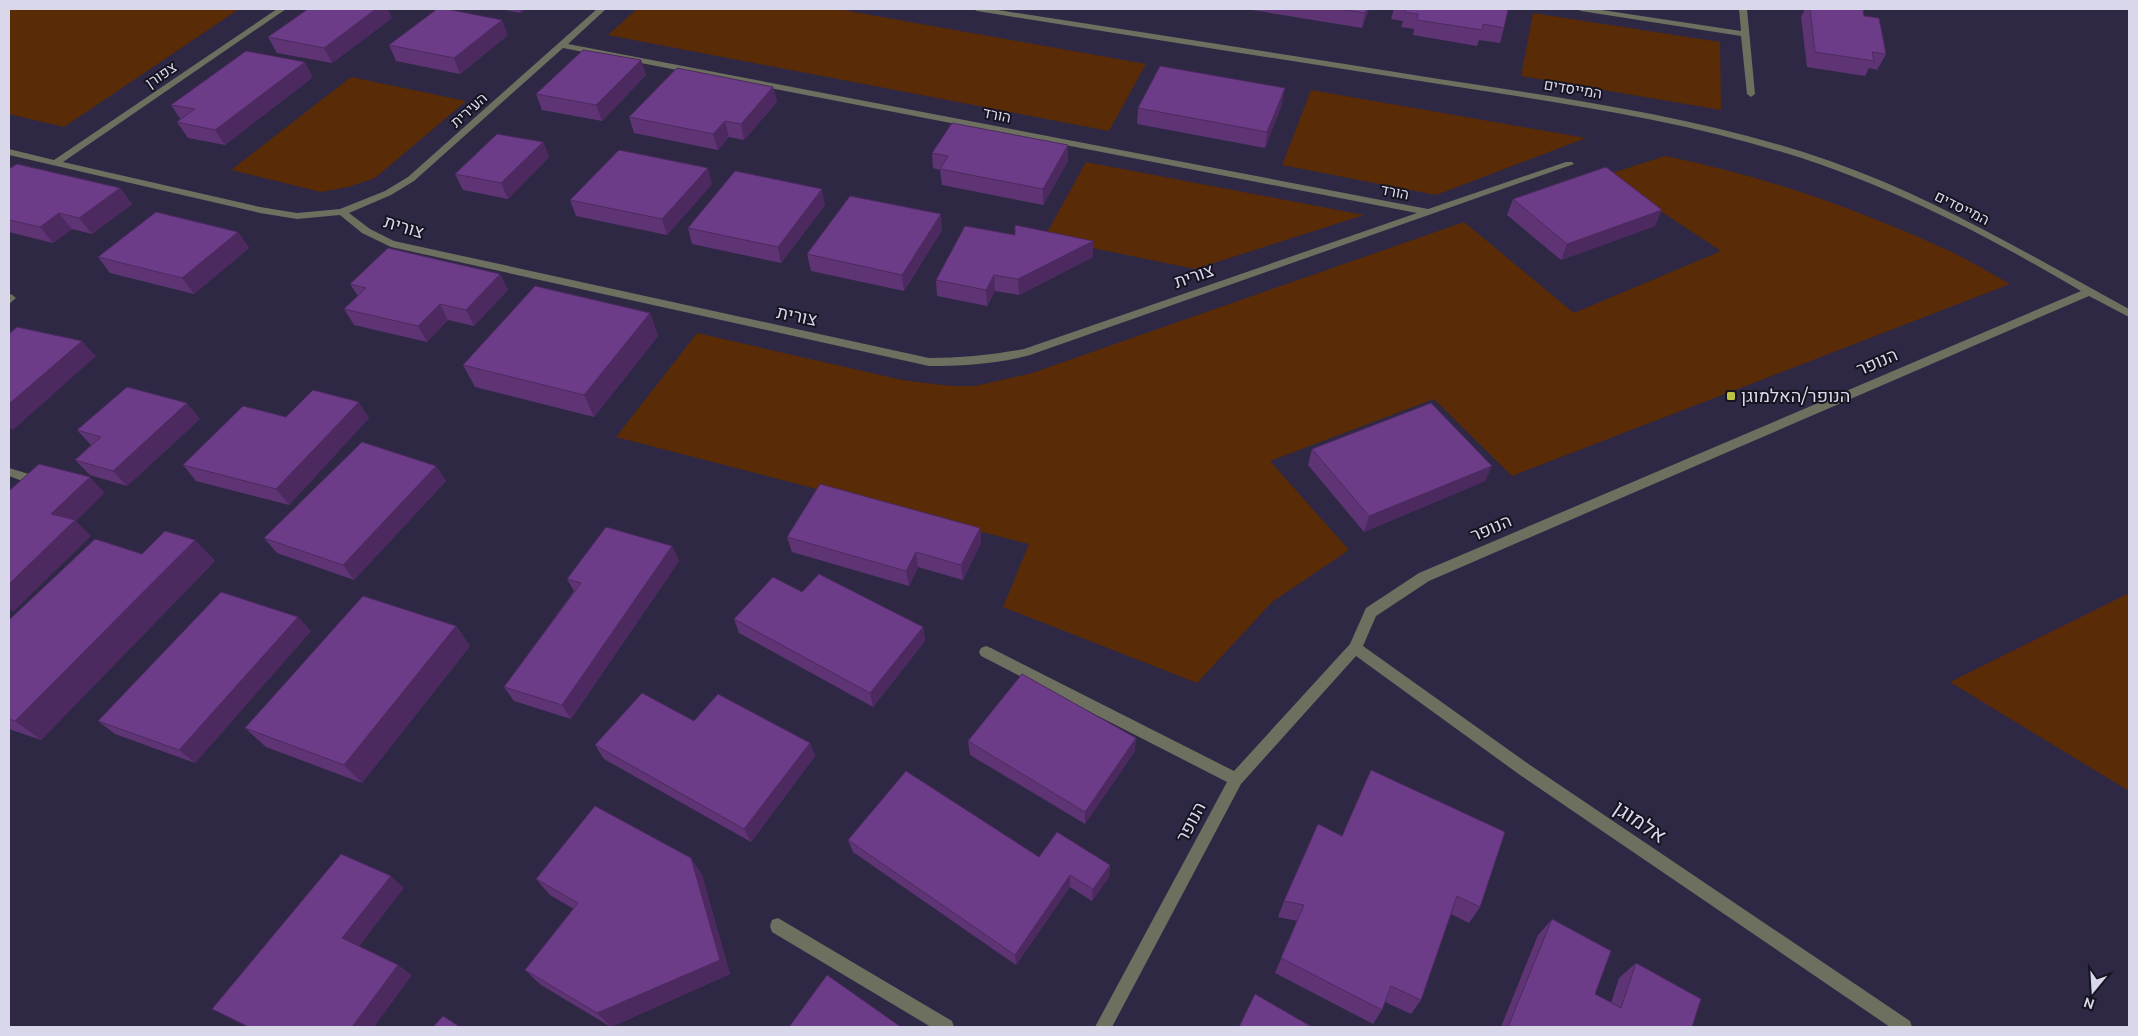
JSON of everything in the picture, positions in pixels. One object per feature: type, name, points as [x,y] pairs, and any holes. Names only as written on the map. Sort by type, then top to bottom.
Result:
[{"type":"street","name":"צפורן","points":[[55,163],[282,9]]},
{"type":"street","name":"העירית","points":[[342,212],[388,193],[412,178],[602,9]]},
{"type":"street","name":"המייסדים","points":[[977,9],[1590,105],[1654,117],[1770,144],[1857,175],[1929,207],[2017,250],[2088,292],[2129,313]]},
{"type":"street","points":[[1581,9],[1745,34]]},
{"type":"street","points":[[1743,9],[1751,94]]},
{"type":"street","name":"הורד","points":[[562,45],[1428,212]]},
{"type":"street","points":[[9,152],[260,210],[297,216],[342,212]]},
{"type":"street","name":"צורית","points":[[342,212],[366,231],[391,244],[929,362],[957,363],[989,360],[1026,352],[1569,164]]},
{"type":"street","name":"הנופר","points":[[1103,1027],[1236,779],[1355,648],[1371,612],[1424,577],[2088,292]]},
{"type":"street","points":[[9,472],[25,477]]},
{"type":"street","name":"אלמוגן","points":[[1355,648],[1525,770],[1904,1027]]},
{"type":"street","points":[[986,652],[1236,779]]},
{"type":"street","points":[[778,926],[946,1027]]},
{"type":"shaded area","points":[[9,9],[239,9],[64,127],[9,114]]},
{"type":"shaded area","points":[[637,9],[837,9],[1146,64],[1109,131],[608,35]]},
{"type":"shaded area","points":[[1533,13],[1720,42],[1721,110],[1521,76]]},
{"type":"shaded area","points":[[351,77],[466,101],[375,178],[348,187],[321,192],[231,170]]},
{"type":"shaded area","points":[[1311,90],[1586,138],[1436,195],[1282,165]]},
{"type":"shaded area","points":[[1665,156],[1772,183],[1841,206],[1952,252],[2010,284],[1512,476],[1434,399],[1270,461],[1349,550],[1272,602],[1197,683],[1003,607],[1029,544],[616,437],[697,333],[902,380],[951,386],[975,386],[1032,373],[1464,222],[1574,313],[1721,251],[1606,175]]},
{"type":"shaded area","points":[[1086,162],[1364,215],[1195,269],[1044,238]]},
{"type":"shaded area","points":[[2129,593],[2129,791],[1950,682]]},
{"type":"building","points":[[308,9],[376,9],[324,48],[268,37]]},
{"type":"building","points":[[437,9],[446,9],[502,20],[454,58],[389,45]]},
{"type":"building","points":[[1339,9],[1367,9],[1365,13]]},
{"type":"building","points":[[1406,9],[1508,9],[1504,28],[1483,24],[1482,30],[1417,20],[1418,14],[1405,12]]},
{"type":"building","points":[[1810,9],[1863,9],[1864,16],[1879,18],[1886,54],[1872,52],[1874,61],[1815,52]]},
{"type":"building","points":[[583,50],[641,60],[596,105],[536,94]]},
{"type":"building","points":[[246,51],[305,62],[215,130],[177,122],[195,109],[171,105]]},
{"type":"building","points":[[1160,66],[1285,88],[1267,132],[1138,108]]},
{"type":"building","points":[[677,68],[773,87],[741,124],[725,121],[713,134],[629,117]]},
{"type":"building","points":[[952,123],[1068,145],[1043,189],[940,169],[948,156],[932,153]]},
{"type":"building","points":[[497,134],[543,142],[501,183],[455,174]]},
{"type":"building","points":[[619,150],[708,168],[662,219],[570,200]]},
{"type":"building","points":[[17,164],[120,188],[79,218],[59,213],[40,227],[9,220],[9,169]]},
{"type":"building","points":[[1606,167],[1662,210],[1567,244],[1513,199]]},
{"type":"building","points":[[735,171],[822,189],[778,247],[688,228]]},
{"type":"building","points":[[850,196],[941,214],[902,275],[807,254]]},
{"type":"building","points":[[156,212],[238,232],[182,278],[98,257]]},
{"type":"building","points":[[1015,225],[1093,241],[1018,279],[994,275],[986,290],[936,280],[965,226],[1015,235]]},
{"type":"building","points":[[388,248],[500,274],[466,310],[440,304],[418,326],[344,309],[366,288],[350,284]]},
{"type":"building","points":[[535,286],[650,313],[584,395],[463,365]]},
{"type":"building","points":[[17,327],[82,341],[9,404],[9,334]]},
{"type":"building","points":[[127,387],[187,403],[113,471],[75,460],[101,437],[77,430]]},
{"type":"building","points":[[313,390],[359,402],[276,489],[183,465],[243,406],[286,417]]},
{"type":"building","points":[[1431,403],[1492,466],[1369,516],[1312,449]]},
{"type":"building","points":[[362,442],[436,466],[343,565],[264,538]]},
{"type":"building","points":[[39,464],[90,477],[51,514],[75,520],[9,584],[9,491]]},
{"type":"building","points":[[820,484],[980,528],[961,565],[916,552],[906,571],[787,537]]},
{"type":"building","points":[[606,527],[672,546],[562,705],[504,687],[581,583],[567,579]]},
{"type":"building","points":[[165,531],[195,540],[15,721],[9,719],[9,620],[95,539],[142,554]]},
{"type":"building","points":[[819,574],[923,627],[870,693],[734,619],[773,577],[802,592]]},
{"type":"building","points":[[221,592],[298,617],[179,750],[98,721]]},
{"type":"building","points":[[363,596],[456,626],[344,765],[245,728]]},
{"type":"building","points":[[1022,674],[1136,738],[1085,812],[968,741]]},
{"type":"building","points":[[642,693],[694,721],[718,694],[810,743],[744,829],[595,745]]},
{"type":"building","points":[[1371,770],[1505,832],[1480,907],[1457,896],[1421,1000],[1391,986],[1382,1010],[1281,958],[1304,905],[1284,901],[1318,824],[1342,836]]},
{"type":"building","points":[[906,771],[1039,857],[1057,832],[1110,865],[1093,889],[1070,875],[1015,955],[848,840]]},
{"type":"building","points":[[595,806],[691,858],[720,960],[597,1013],[525,970],[578,903],[536,879]]},
{"type":"building","points":[[341,854],[391,876],[342,938],[398,965],[352,1027],[249,1027],[212,1009]]},
{"type":"building","points":[[1552,919],[1611,951],[1595,994],[1621,1008],[1636,963],[1701,999],[1692,1027],[1508,1027]]},
{"type":"building","points":[[827,975],[901,1027],[789,1027]]},
{"type":"building","points":[[1255,994],[1312,1027],[1239,1027]]},
{"type":"building","points":[[443,1016],[460,1027],[433,1027]]},
{"type":"place","name":"הנופר/האלמוגן","points":[[1731,396]]}]
